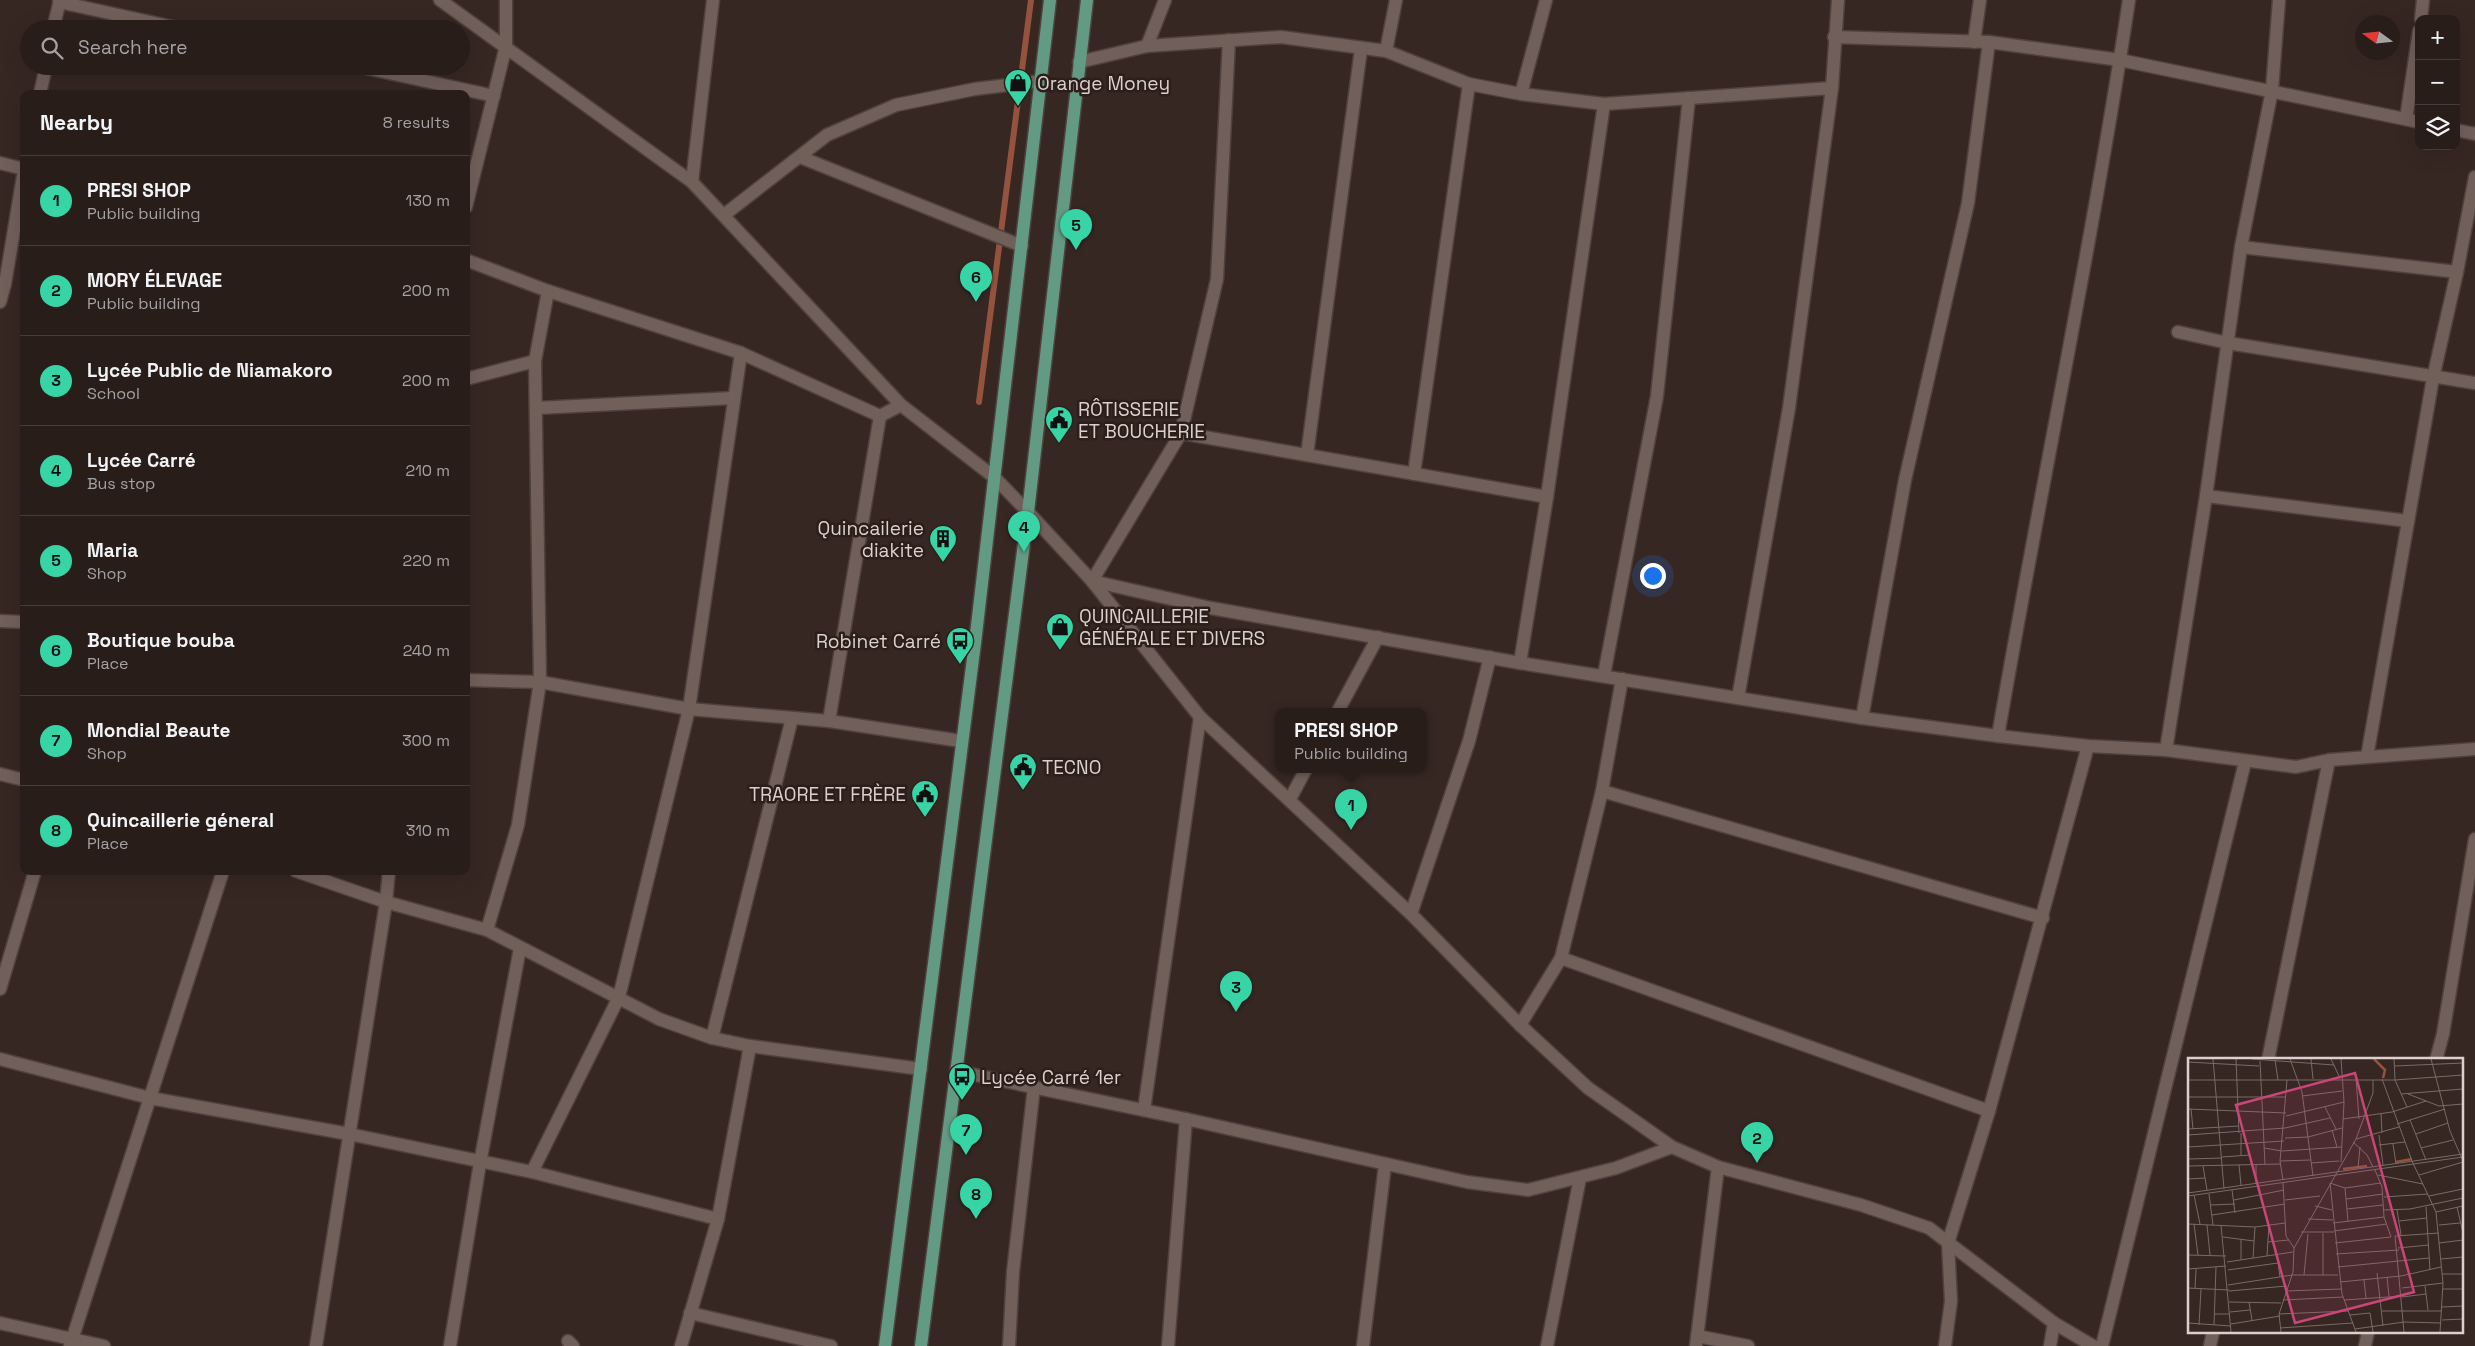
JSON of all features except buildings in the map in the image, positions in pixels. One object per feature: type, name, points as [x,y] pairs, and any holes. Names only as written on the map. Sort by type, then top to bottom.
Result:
[{"type":"main road","points":[[885,1346],[922,1069],[1050,0]]},
{"type":"main road","points":[[921,1346],[1028,512],[1087,0]]},
{"type":"street","points":[[440,0],[469,20]]},
{"type":"street","points":[[470,192],[506,46],[506,0]]},
{"type":"street","points":[[692,182],[713,0]]},
{"type":"street","points":[[1147,46],[1166,0]]},
{"type":"street","points":[[1386,51],[1396,0]]},
{"type":"street","points":[[1521,94],[1546,0]]},
{"type":"street","points":[[1738,698],[1789,408],[1832,88],[1838,0]]},
{"type":"street","points":[[1974,42],[1980,0]]},
{"type":"street","points":[[1998,736],[2026,570],[2083,277],[2129,0]]},
{"type":"street","points":[[2166,750],[2206,496],[2241,246],[2272,90],[2279,0]]},
{"type":"street","points":[[2421,15],[2423,0]]},
{"type":"street","points":[[56,20],[59,1],[142,20]]},
{"type":"street","points":[[470,21],[692,182],[901,405],[994,477],[1028,512],[1092,581],[1200,717],[1411,914],[1520,1024],[1588,1088],[1672,1147],[1718,1167],[1862,1205],[1930,1228],[2054,1323],[2093,1346]]},
{"type":"street","points":[[1079,62],[1147,46],[1281,37],[1386,51],[1469,84],[1521,94],[1604,104],[1832,88]]},
{"type":"street","points":[[1834,37],[1989,42],[2120,60],[2272,90],[2415,121]]},
{"type":"street","points":[[1092,581],[1181,433],[1217,278],[1229,40]]},
{"type":"street","points":[[1862,718],[1905,480],[1968,203],[1989,42]]},
{"type":"street","points":[[1307,454],[1361,49]]},
{"type":"street","points":[[2406,120],[2415,58]]},
{"type":"street","points":[[41,90],[44,75]]},
{"type":"street","points":[[398,75],[467,90]]},
{"type":"street","points":[[724,214],[827,136],[896,105],[975,89],[1041,81]]},
{"type":"street","points":[[1414,474],[1469,84]]},
{"type":"street","points":[[470,91],[494,96]]},
{"type":"street","points":[[1604,675],[1657,396],[1688,98]]},
{"type":"street","points":[[1520,663],[1547,497],[1604,104]]},
{"type":"street","points":[[2460,131],[2475,134]]},
{"type":"street","points":[[800,157],[1022,246]]},
{"type":"street","points":[[0,163],[20,168]]},
{"type":"street","points":[[0,174],[20,170]]},
{"type":"street","points":[[2367,756],[2433,378],[2457,272],[2475,177]]},
{"type":"street","points":[[0,302],[5,284],[20,194]]},
{"type":"street","points":[[2241,246],[2457,272]]},
{"type":"street","points":[[470,261],[548,290],[741,353],[880,416]]},
{"type":"street","points":[[487,930],[518,824],[540,682],[535,361],[548,290]]},
{"type":"street","points":[[2178,332],[2228,344],[2433,378],[2475,383]]},
{"type":"street","points":[[532,1172],[618,997],[689,709],[741,353]]},
{"type":"street","points":[[470,378],[535,361]]},
{"type":"street","points":[[537,408],[733,398]]},
{"type":"street","points":[[880,416],[901,405]]},
{"type":"street","points":[[829,721],[880,416]]},
{"type":"street","points":[[1181,433],[1547,497]]},
{"type":"street","points":[[2206,496],[2408,521]]},
{"type":"street","points":[[1092,581],[1211,608],[1520,663],[1862,718],[1998,736],[2088,746],[2166,750],[2245,762],[2296,767],[2329,760],[2367,756],[2475,749]]},
{"type":"street","points":[[0,622],[20,622]]},
{"type":"street","points":[[1340,708],[1378,637]]},
{"type":"street","points":[[1411,914],[1469,741],[1490,657]]},
{"type":"street","points":[[470,680],[540,682],[689,709],[829,721],[962,741]]},
{"type":"street","points":[[1520,1024],[1561,958],[1602,791],[1622,680]]},
{"type":"street","points":[[1144,1110],[1200,717]]},
{"type":"street","points":[[712,1038],[792,718]]},
{"type":"street","points":[[1945,1346],[1951,1301],[1948,1243],[1989,1111],[2043,918],[2088,746]]},
{"type":"street","points":[[2268,1058],[2329,760]]},
{"type":"street","points":[[2102,1346],[2245,762]]},
{"type":"street","points":[[1290,799],[1304,773]]},
{"type":"street","points":[[0,774],[20,779]]},
{"type":"street","points":[[1602,791],[2043,918]]},
{"type":"street","points":[[2437,1058],[2443,1034],[2475,839]]},
{"type":"street","points":[[0,989],[34,875]]},
{"type":"street","points":[[71,1342],[222,875]]},
{"type":"street","points":[[308,875],[386,902],[487,930],[659,1019],[712,1038],[750,1046],[922,1069]]},
{"type":"street","points":[[316,1346],[386,902],[389,875]]},
{"type":"street","points":[[450,1346],[480,1163],[520,948]]},
{"type":"street","points":[[1561,958],[1989,1111]]},
{"type":"street","points":[[681,1346],[718,1219],[750,1046]]},
{"type":"street","points":[[0,1059],[150,1098],[349,1134],[480,1163],[532,1172],[718,1219]]},
{"type":"street","points":[[956,1071],[1186,1119],[1385,1165],[1467,1182],[1528,1190],[1616,1168],[1672,1147]]},
{"type":"street","points":[[1009,1346],[1012,1272],[1034,1088]]},
{"type":"street","points":[[1168,1346],[1186,1119]]},
{"type":"street","points":[[1363,1346],[1385,1165]]},
{"type":"street","points":[[1718,1167],[1697,1341],[1748,1346]]},
{"type":"street","points":[[1547,1346],[1580,1178]]},
{"type":"street","points":[[690,1313],[831,1346]]},
{"type":"street","points":[[0,1323],[71,1342],[104,1346]]},
{"type":"street","points":[[2050,1346],[2054,1323]]},
{"type":"waterway","points":[[979,402],[1031,0]]},
{"type":"place","name":"Orange Money","points":[[1018,107]]},
{"type":"place","name":"Maria","points":[[1076,250]]},
{"type":"place","name":"Boutique bouba","points":[[976,302]]},
{"type":"place","name":"RÔTISSERIE ET BOUCHERIE","points":[[1059,444]]},
{"type":"place","name":"Lycée Carré","points":[[1024,552]]},
{"type":"place","name":"Quincailerie diakite","points":[[943,563]]},
{"type":"place","name":"QUINCAILLERIE GÉNÉRALE ET DIVERS","points":[[1060,651]]},
{"type":"place","name":"Robinet Carré","points":[[960,665]]},
{"type":"place","name":"TECNO","points":[[1023,791]]},
{"type":"place","name":"TRAORE ET FRÈRE","points":[[925,818]]},
{"type":"place","name":"PRESI SHOP","points":[[1351,830]]},
{"type":"place","name":"Lycée Public de Niamakoro","points":[[1236,1012]]},
{"type":"place","name":"Lycée Carré 1er","points":[[962,1101]]},
{"type":"place","name":"Mondial Beaute","points":[[966,1155]]},
{"type":"place","name":"MORY ÉLEVAGE","points":[[1757,1163]]},
{"type":"place","name":"Quincaillerie géneral","points":[[976,1219]]}]
